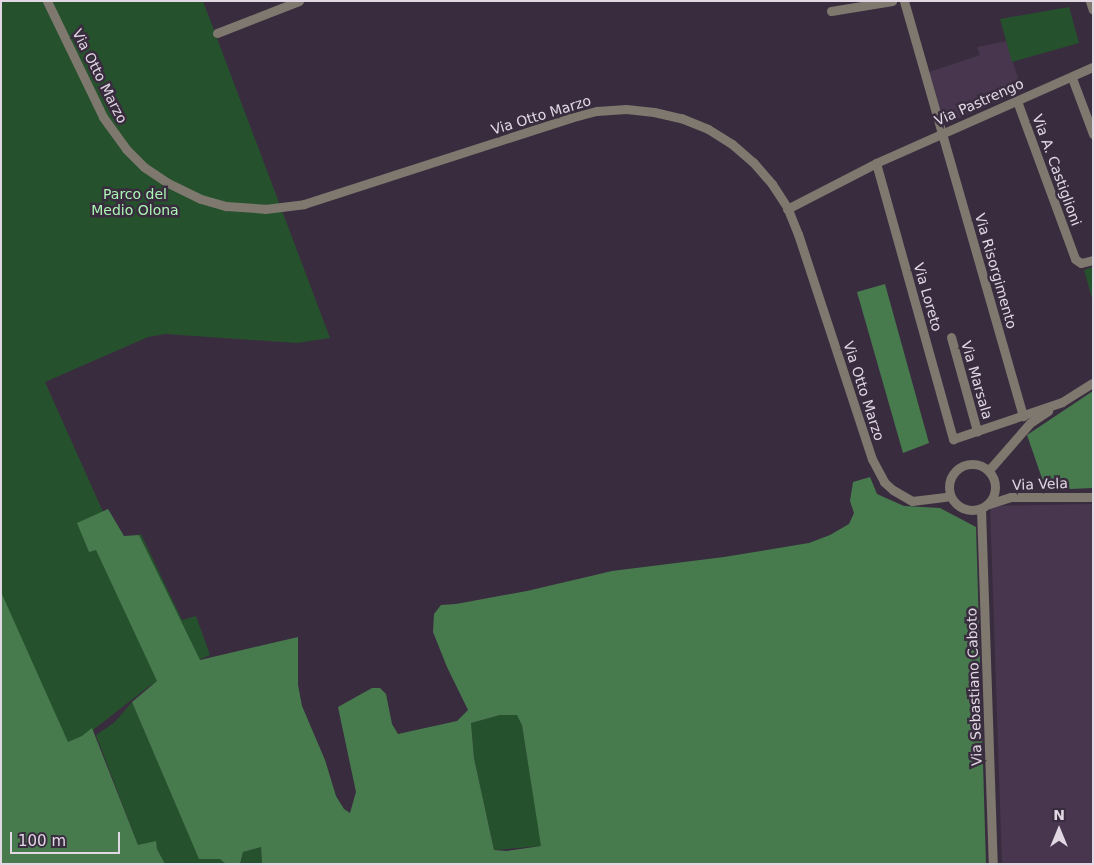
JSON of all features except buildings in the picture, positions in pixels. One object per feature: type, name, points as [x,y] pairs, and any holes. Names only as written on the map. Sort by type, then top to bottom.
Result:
[{"type":"street","name":"Via Otto Marzo","points":[[47,1],[97,106],[117,139],[135,158],[166,182],[189,194],[213,203],[258,209],[304,204],[570,118],[597,112],[626,109],[654,112],[682,118],[720,136],[743,152],[763,172],[788,209],[876,468],[893,490],[912,501],[950,496]]},
{"type":"street","points":[[217,33],[299,1]]},
{"type":"street","points":[[831,11],[892,1]]},
{"type":"street","name":"Via Risorgimento","points":[[904,1],[1023,416]]},
{"type":"street","points":[[1090,1],[1093,10]]},
{"type":"street","name":"Via Pastrengo","points":[[788,209],[876,163],[1072,78],[1093,67]]},
{"type":"street","points":[[1072,78],[1093,134]]},
{"type":"street","name":"Via A. Castiglioni","points":[[1016,101],[1075,259],[1080,263],[1093,260]]},
{"type":"street","name":"Via Loreto","points":[[876,163],[953,439]]},
{"type":"street","name":"Via Marsala","points":[[951,337],[977,431]]},
{"type":"street","name":"Via Marsala","points":[[989,470],[1030,423],[1093,383]]},
{"type":"street","name":"Via Marsala","points":[[953,439],[1062,402]]},
{"type":"street","points":[[974,464],[989,470],[993,476],[995,491],[985,506],[974,510],[960,507],[950,496],[949,480],[959,467],[974,464]]},
{"type":"street","name":"Via Vela","points":[[985,506],[1011,497],[1093,497]]},
{"type":"street","name":"Via Sebastiano Caboto","points":[[985,506],[993,864]]},
{"type":"shaded area","points":[[1006,41],[1022,90],[945,125],[929,72],[980,55],[977,47]]},
{"type":"shaded area","points":[[1093,504],[1093,864],[1002,864],[990,506]]},
{"type":"green space","name":"Parco del Medio Olona","points":[[1,1],[203,1],[330,338],[297,343],[165,334],[148,337],[45,382],[117,543],[141,534],[182,620],[196,616],[210,655],[184,666],[148,687],[1,802]]},
{"type":"green space","points":[[1069,7],[1079,43],[1012,62],[1000,19]]},
{"type":"green space","points":[[1093,267],[1093,302],[1084,270]]},
{"type":"green space","points":[[885,284],[929,443],[903,453],[857,292]]},
{"type":"green space","points":[[1093,391],[1093,488],[1046,490],[1027,435]]},
{"type":"green space","points":[[870,477],[877,494],[904,506],[940,508],[976,527],[986,864],[262,864],[261,847],[243,852],[240,864],[226,864],[220,859],[199,859],[132,702],[157,681],[96,550],[89,552],[77,523],[108,509],[124,536],[139,535],[200,660],[298,637],[298,685],[302,706],[325,760],[336,796],[344,809],[350,813],[356,792],[338,707],[372,688],[380,688],[386,694],[392,724],[398,734],[457,721],[468,710],[447,667],[433,632],[434,614],[441,605],[527,591],[612,571],[724,557],[809,543],[830,535],[849,524],[854,513],[850,501],[853,482]],"holes":[[[500,715],[517,715],[522,725],[541,846],[507,851],[494,850],[474,758],[471,723]]]},
{"type":"green space","points":[[1,592],[68,742],[82,736],[92,728],[138,845],[156,841],[157,849],[165,864],[1,864]]},
{"type":"green space","points":[[132,702],[176,804],[212,859],[221,859],[226,864],[165,864],[157,849],[138,845],[96,735],[115,722]]},
{"type":"green space","points":[[500,715],[518,715],[522,725],[542,846],[494,850],[474,758],[471,723]]},
{"type":"green space","points":[[261,847],[262,864],[240,864],[243,852]]}]
